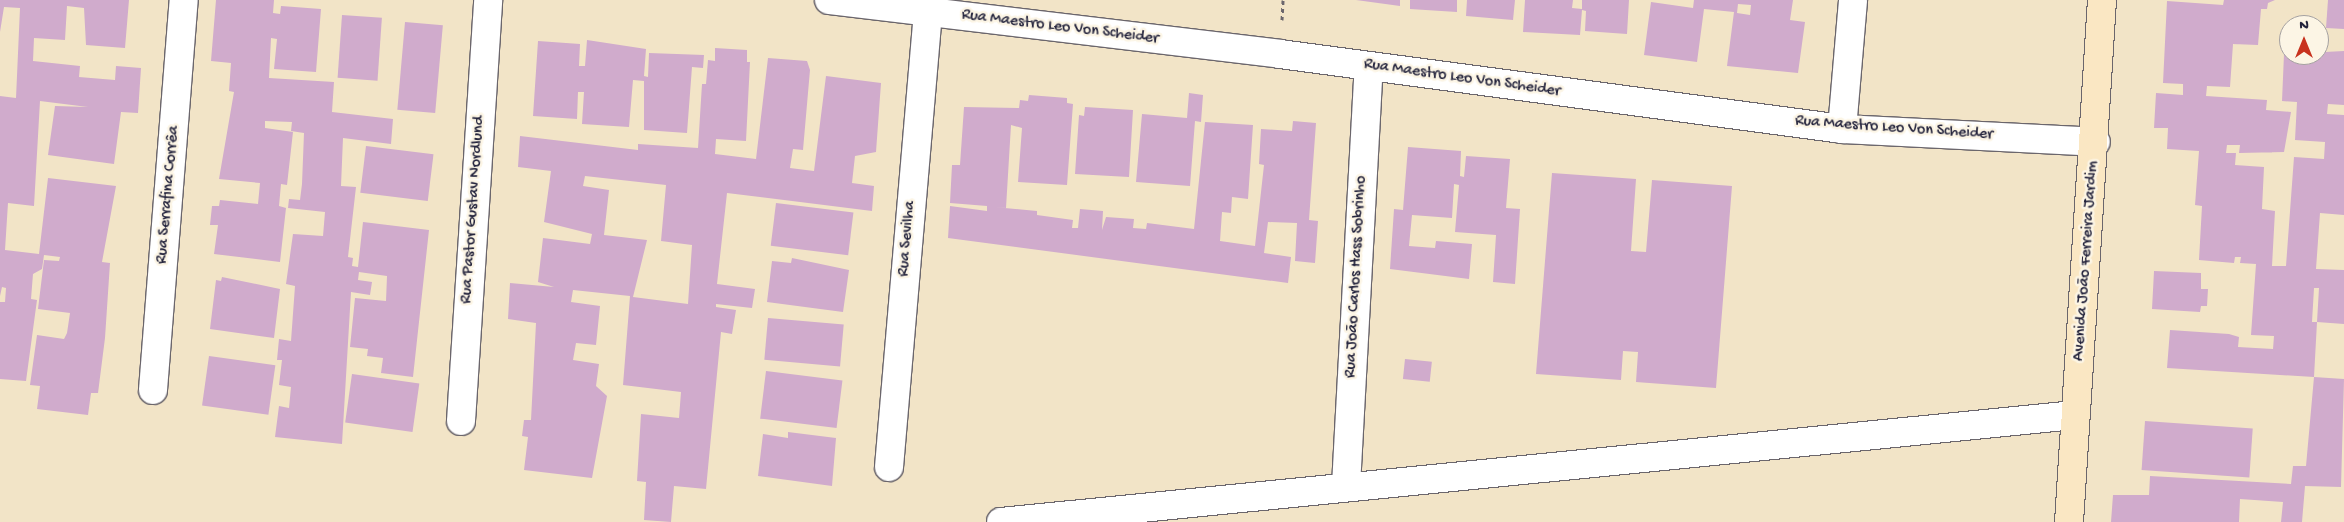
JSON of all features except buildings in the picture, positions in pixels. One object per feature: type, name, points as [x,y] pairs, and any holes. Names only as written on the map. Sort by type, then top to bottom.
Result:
[{"type":"main road","name":"Avenida João Ferreira Jardim","points":[[2069,522],[2096,142],[2102,0]]},
{"type":"street","name":"Rua Serrafina Corrêa","points":[[154,390],[184,0]]},
{"type":"street","name":"Rua Pastor Gustav Nordlund","points":[[461,421],[488,0]]},
{"type":"street","name":"Rua Maestro Leo Von Scheider","points":[[829,0],[1369,67],[1842,129],[2096,142]]},
{"type":"street","points":[[1842,129],[1852,0]]},
{"type":"street","name":"Rua Sevilha","points":[[889,467],[928,12]]},
{"type":"street","name":"Rua João Carlos Hass Sobrinho","points":[[1346,486],[1369,67]]},
{"type":"street","points":[[1001,522],[1346,486],[2076,415]]}]
